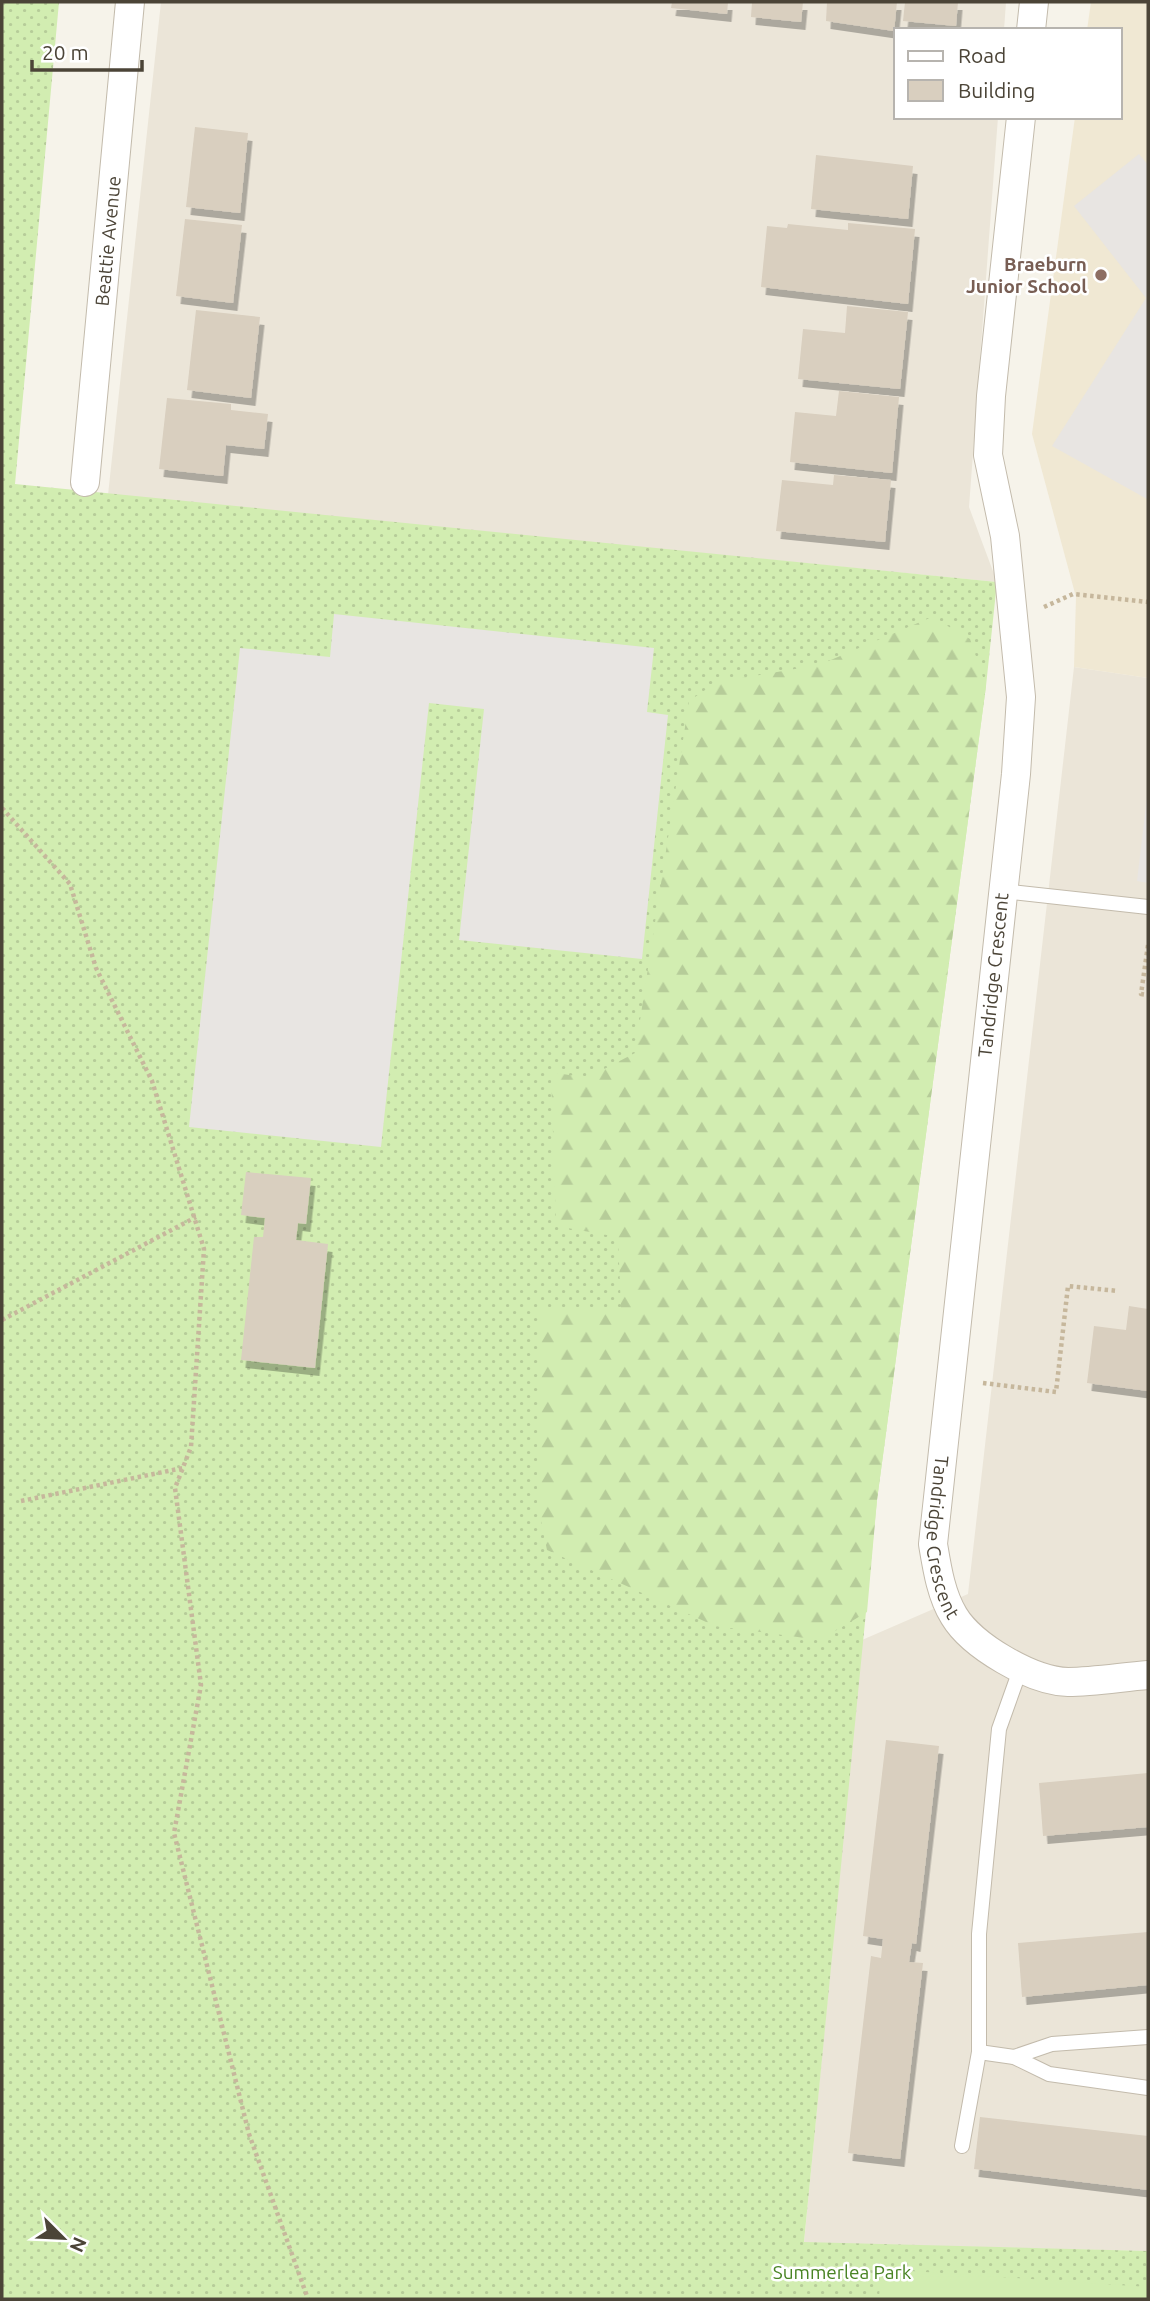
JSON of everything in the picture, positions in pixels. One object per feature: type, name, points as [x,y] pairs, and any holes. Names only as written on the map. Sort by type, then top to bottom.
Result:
[{"type":"street","name":"Beattie Avenue","points":[[85,482],[131,2]]},
{"type":"street","points":[[1031,28],[1034,2]]},
{"type":"street","name":"Tandridge Crescent","points":[[1021,119],[991,396],[988,455],[1005,536],[1021,697],[933,1544],[940,1581],[954,1616],[978,1641],[1020,1670],[1065,1682],[1148,1675]]},
{"type":"lane","points":[[1002,891],[1148,906]]},
{"type":"lane","points":[[962,2146],[979,2052],[979,1934],[999,1729],[1020,1670]]},
{"type":"lane","points":[[1014,2057],[1052,2044],[1148,2036]]},
{"type":"lane","points":[[979,2052],[1014,2057],[1049,2074],[1148,2088]]},
{"type":"path","points":[[1014,620],[1073,594],[1148,602]]},
{"type":"path","points":[[2,808],[70,884],[96,968],[152,1081],[204,1249],[191,1447],[174,1488],[201,1685],[174,1833],[248,2134],[308,2299]]},
{"type":"path","points":[[1148,945],[1141,994],[1148,995]]},
{"type":"path","points":[[2,1320],[196,1217]]},
{"type":"path","points":[[951,1380],[1056,1392],[1068,1286],[1118,1291]]},
{"type":"path","points":[[21,1501],[183,1468]]},
{"type":"shaded area","points":[[161,2],[1006,2],[1004,28],[894,28],[894,119],[998,119],[969,507],[997,582],[108,495]]},
{"type":"shaded area","name":"Braeburn Junior School","points":[[1091,2],[1148,2],[1148,678],[1074,667],[1076,597],[1032,434],[1075,119],[1122,119],[1122,28],[1087,28]]},
{"type":"shaded area","points":[[1139,154],[1148,165],[1147,499],[1052,446],[1146,298],[1074,206]]},
{"type":"shaded area","points":[[334,614],[654,648],[647,712],[668,715],[642,959],[459,940],[484,709],[429,703],[381,1147],[189,1127],[240,648],[330,657]]},
{"type":"shaded area","points":[[1074,667],[1148,678],[1148,2251],[804,2243],[862,1640],[968,1594]]},
{"type":"shaded area","points":[[1148,789],[1148,883],[1137,881]]},
{"type":"green space","name":"Summerlea Park","points":[[2,2],[59,2],[15,484],[997,582],[986,686],[877,1500],[804,2242],[1148,2251],[1148,2299],[2,2299]]},
{"type":"green space","points":[[932,617],[970,639],[986,686],[877,1500],[867,1612],[820,1640],[715,1626],[547,1550],[537,1501],[539,1311],[621,1310],[618,1237],[556,1226],[551,1072],[587,1078],[635,1053],[689,701],[717,682],[819,665]]},
{"type":"green space","points":[[881,2269],[1148,2287],[1148,2299],[879,2299]]},
{"type":"building","points":[[672,2],[728,2],[727,14],[671,8]]},
{"type":"building","points":[[752,2],[803,2],[801,22],[751,17]]},
{"type":"building","points":[[827,2],[897,2],[894,31],[826,21]]},
{"type":"building","points":[[905,2],[958,2],[956,26],[903,21]]},
{"type":"building","points":[[195,127],[248,133],[240,213],[186,207]]},
{"type":"building","points":[[816,155],[913,166],[908,219],[811,209]]},
{"type":"building","points":[[185,219],[242,225],[233,303],[176,296]]},
{"type":"building","points":[[848,223],[915,229],[908,304],[761,287],[767,226],[787,228],[788,224],[848,230]]},
{"type":"building","points":[[847,306],[908,312],[900,389],[798,379],[803,329],[845,333]]},
{"type":"building","points":[[196,310],[260,317],[251,398],[187,390]]},
{"type":"building","points":[[839,391],[899,397],[892,473],[790,462],[795,412],[836,416]]},
{"type":"building","points":[[167,398],[231,404],[231,410],[268,414],[264,449],[226,445],[223,476],[159,469]]},
{"type":"building","points":[[834,475],[891,480],[885,542],[776,531],[782,480],[833,485]]},
{"type":"building","points":[[246,1172],[311,1178],[306,1224],[298,1223],[296,1240],[328,1244],[315,1368],[241,1360],[254,1237],[263,1237],[265,1218],[241,1215]]},
{"type":"building","points":[[1129,1306],[1148,1309],[1148,1391],[1087,1383],[1094,1326],[1126,1330]]},
{"type":"building","points":[[886,1740],[939,1746],[916,1944],[912,1943],[909,1962],[923,1963],[900,2159],[848,2153],[871,1956],[881,1958],[883,1939],[863,1936]]},
{"type":"building","points":[[1148,1773],[1148,1827],[1043,1836],[1039,1783]]},
{"type":"building","points":[[1148,1932],[1148,1985],[1022,1997],[1018,1943]]},
{"type":"building","points":[[980,2117],[1148,2136],[1148,2190],[974,2169]]},
{"type":"place","name":"Braeburn Junior School","points":[[1101,275]]}]
